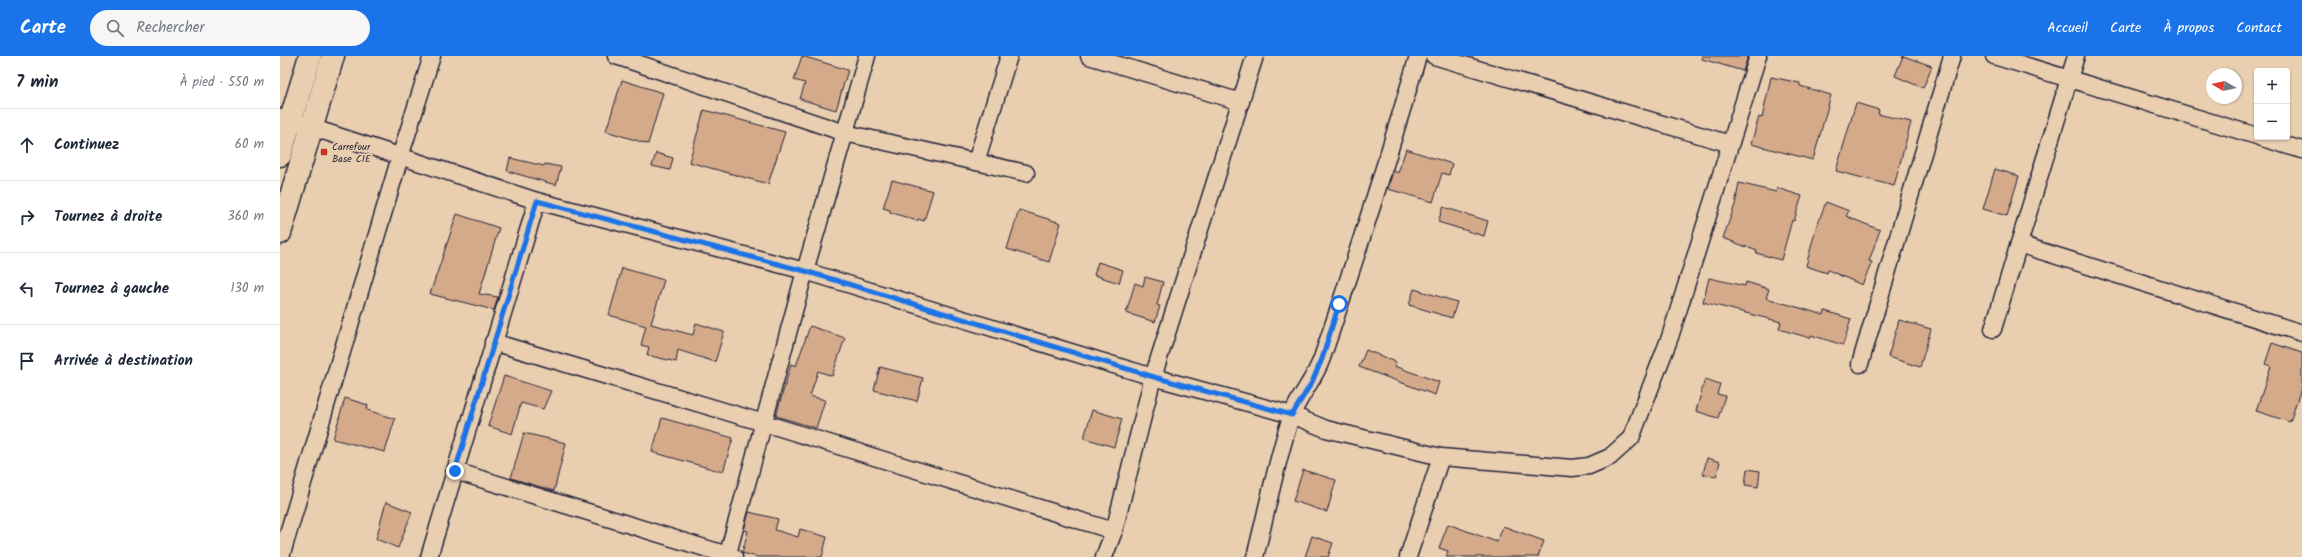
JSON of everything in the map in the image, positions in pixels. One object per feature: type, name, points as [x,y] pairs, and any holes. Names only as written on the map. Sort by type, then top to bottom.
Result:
[{"type":"main road","points":[[280,155],[285,118],[310,56]]},
{"type":"main road","points":[[280,233],[333,56]]},
{"type":"street","points":[[282,557],[400,157],[432,56]]},
{"type":"street","points":[[616,56],[845,133],[1026,173]]},
{"type":"street","points":[[455,471],[730,556],[805,271],[867,56]]},
{"type":"street","points":[[976,162],[1009,56]]},
{"type":"street","points":[[1088,56],[1241,102]]},
{"type":"street","points":[[1104,557],[1114,531],[1154,377],[1255,56]]},
{"type":"street","points":[[1255,557],[1292,415],[1312,382],[1322,359],[1332,322],[1368,223],[1418,56]]},
{"type":"street","points":[[1434,56],[1730,144]]},
{"type":"street","points":[[285,118],[537,201],[805,271],[1154,377],[1292,415],[1326,429],[1441,457],[1572,468],[1589,466],[1610,457],[1631,438],[1670,337],[1758,56]]},
{"type":"street","points":[[1860,364],[1952,56]]},
{"type":"street","points":[[1994,56],[2070,78],[2254,136]]},
{"type":"street","points":[[1993,329],[2076,56]]},
{"type":"street","points":[[2268,140],[2302,150]]},
{"type":"street","points":[[429,557],[537,201]]},
{"type":"street","points":[[2019,244],[2302,333]]},
{"type":"street","points":[[493,342],[764,423],[1114,531]]},
{"type":"street","points":[[1408,557],[1441,457]]},
{"type":"building","points":[[802,56],[848,70],[836,110],[800,99],[805,83],[794,80]]},
{"type":"building","points":[[1702,56],[1748,56],[1743,71],[1702,59]]},
{"type":"building","points":[[1903,56],[1932,66],[1923,88],[1895,76]]},
{"type":"building","points":[[1771,77],[1800,83],[1800,86],[1831,95],[1813,160],[1751,144],[1759,117],[1762,118]]},
{"type":"building","points":[[622,80],[663,93],[648,144],[606,131]]},
{"type":"building","points":[[1856,103],[1879,110],[1878,114],[1911,122],[1894,186],[1836,171]]},
{"type":"building","points":[[704,110],[785,132],[768,184],[689,162]]},
{"type":"building","points":[[1406,149],[1452,164],[1449,175],[1442,173],[1433,202],[1388,189],[1393,171],[1398,173]]},
{"type":"building","points":[[656,153],[673,158],[670,170],[652,166]]},
{"type":"building","points":[[510,158],[544,166],[545,164],[561,167],[556,185],[507,171]]},
{"type":"building","points":[[1995,169],[2019,176],[2007,216],[1983,209]]},
{"type":"building","points":[[892,180],[933,191],[924,221],[918,219],[917,221],[890,212],[890,210],[883,208]]},
{"type":"building","points":[[1739,183],[1776,192],[1777,188],[1802,196],[1794,221],[1792,220],[1781,260],[1756,253],[1757,251],[1723,238],[1735,205]]},
{"type":"building","points":[[1826,202],[1849,211],[1846,216],[1880,230],[1869,261],[1872,262],[1862,285],[1828,270],[1827,273],[1806,266],[1816,228]]},
{"type":"building","points":[[1443,207],[1488,221],[1484,236],[1438,222]]},
{"type":"building","points":[[1019,210],[1061,223],[1049,262],[1007,249]]},
{"type":"building","points":[[457,214],[499,228],[479,294],[498,297],[494,310],[430,294]]},
{"type":"building","points":[[1098,262],[1123,270],[1119,283],[1094,275]]},
{"type":"building","points":[[622,268],[664,280],[651,324],[693,335],[696,323],[724,332],[715,362],[678,350],[676,362],[647,355],[649,347],[641,345],[646,326],[609,315]]},
{"type":"building","points":[[1145,277],[1163,282],[1157,305],[1160,306],[1155,322],[1126,313],[1135,283],[1143,286]]},
{"type":"building","points":[[1709,278],[1745,286],[1746,282],[1769,289],[1766,298],[1824,315],[1825,311],[1851,319],[1843,345],[1811,335],[1810,338],[1779,329],[1781,322],[1703,302]]},
{"type":"building","points":[[1414,289],[1457,302],[1452,318],[1409,305]]},
{"type":"building","points":[[1899,320],[1931,329],[1920,367],[1888,357]]},
{"type":"building","points":[[810,326],[845,338],[832,376],[818,371],[810,396],[825,400],[816,428],[776,416],[791,364],[796,366]]},
{"type":"building","points":[[2272,343],[2302,353],[2302,385],[2290,422],[2256,411],[2271,366],[2265,364]]},
{"type":"building","points":[[1366,350],[1396,362],[1394,366],[1439,382],[1435,395],[1359,367]]},
{"type":"building","points":[[880,367],[923,378],[917,401],[874,390]]},
{"type":"building","points":[[504,376],[551,391],[543,409],[521,403],[512,434],[488,426]]},
{"type":"building","points":[[1705,379],[1720,384],[1717,394],[1725,396],[1718,418],[1696,411]]},
{"type":"building","points":[[345,398],[368,405],[367,410],[395,419],[385,452],[333,439]]},
{"type":"building","points":[[1092,410],[1122,419],[1114,447],[1084,438]]},
{"type":"building","points":[[662,418],[733,438],[723,472],[652,452]]},
{"type":"building","points":[[524,433],[566,443],[554,491],[511,478]]},
{"type":"building","points":[[1707,458],[1720,462],[1716,477],[1703,474]]},
{"type":"building","points":[[1747,469],[1760,471],[1758,487],[1745,485]]},
{"type":"building","points":[[1303,470],[1336,480],[1327,512],[1293,501]]},
{"type":"building","points":[[386,502],[412,512],[398,548],[376,539]]},
{"type":"building","points":[[749,512],[778,519],[775,530],[798,537],[800,529],[827,537],[822,557],[757,557],[742,553],[748,531],[744,530]]},
{"type":"building","points":[[1448,524],[1497,542],[1503,526],[1544,541],[1538,557],[1446,557],[1448,551],[1439,548]]},
{"type":"building","points":[[1312,536],[1333,543],[1328,557],[1305,557]]},
{"type":"place","name":"Carrefour Base CIE","points":[[324,152]]},
{"type":"route","points":[[455,471],[537,201],[805,271],[1154,377],[1292,415],[1312,382],[1322,359],[1332,322],[1339,304]]}]
